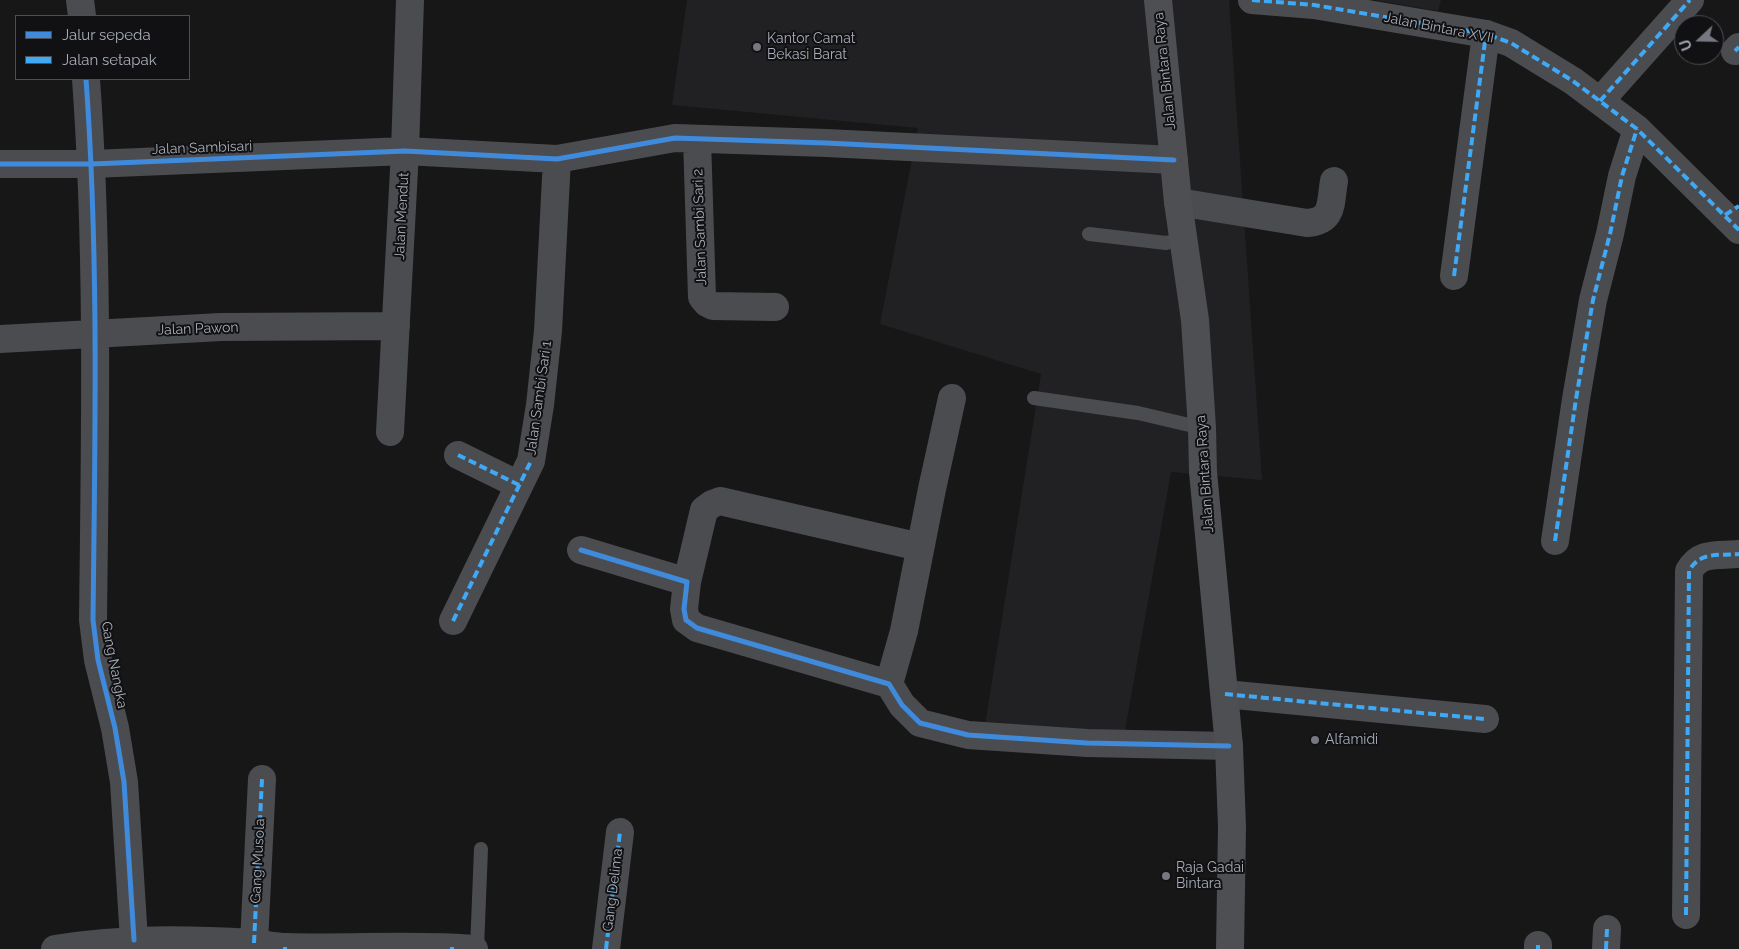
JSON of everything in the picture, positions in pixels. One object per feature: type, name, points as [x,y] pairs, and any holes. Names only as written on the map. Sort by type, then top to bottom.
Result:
[{"type":"main road","name":"Jalan Bintara Raya","points":[[1158,0],[1182,239],[1195,320],[1202,428],[1202,472],[1229,746],[1232,827],[1230,949]]},
{"type":"street","points":[[80,0],[82,15]]},
{"type":"street","name":"Jalan Mendut","points":[[390,432],[405,151],[410,0]]},
{"type":"street","name":"Jalan Bintara XVII","points":[[1252,0],[1314,5],[1486,34],[1511,44],[1573,81],[1637,129],[1734,217]]},
{"type":"street","points":[[1600,101],[1687,1]]},
{"type":"street","points":[[1454,276],[1486,34]]},
{"type":"street","name":"Gang Nangka","points":[[86,80],[92,164],[96,334],[93,620],[98,660],[115,728],[124,782],[134,940]]},
{"type":"street","points":[[1555,541],[1577,391],[1593,300],[1610,234],[1622,176],[1637,129]]},
{"type":"street","name":"Jalan Sambisari","points":[[0,164],[92,164],[405,151],[557,159],[674,138],[826,143],[1174,160]]},
{"type":"street","name":"Jalan Sambi Sari 2","points":[[697,140],[702,297],[706,303],[713,306],[775,307]]},
{"type":"street","name":"Jalan Sambi Sari 1","points":[[453,621],[531,460],[540,405],[548,331],[557,159]]},
{"type":"street","points":[[1178,202],[1307,223],[1318,222],[1326,217],[1330,208],[1334,182]]},
{"type":"street","name":"Jalan Pawon","points":[[0,339],[221,328],[396,326]]},
{"type":"street","points":[[889,684],[904,631],[952,398]]},
{"type":"street","points":[[458,455],[519,485]]},
{"type":"street","points":[[920,547],[720,501],[704,510],[688,582],[684,609],[686,620],[697,628],[889,684],[902,705],[920,723],[968,735],[1086,743],[1229,746]]},
{"type":"street","points":[[581,550],[688,582]]},
{"type":"street","points":[[1686,915],[1689,572],[1693,564],[1700,557],[1739,554]]},
{"type":"street","points":[[1225,694],[1485,719]]},
{"type":"street","name":"Gang Musola","points":[[254,943],[262,779]]},
{"type":"street","name":"Gang Delima","points":[[606,949],[620,832]]},
{"type":"street","points":[[55,949],[81,944],[134,940],[254,943],[285,948],[464,949]]},
{"type":"lane","points":[[1090,234],[1166,243],[1182,239]]},
{"type":"lane","points":[[1034,398],[1138,413],[1202,428]]},
{"type":"lane","points":[[464,949],[481,849]]},
{"type":"shaded area","points":[[687,0],[1229,0],[1262,480],[1171,472],[1121,753],[981,750],[1041,374],[880,324],[918,128],[672,105]]},
{"type":"shaded area","points":[[1374,0],[1441,0],[1438,11]]},
{"type":"marked path","points":[[1252,0],[1314,5],[1486,34],[1511,43],[1573,81],[1637,129],[1739,230]]},
{"type":"marked path","points":[[1600,101],[1690,0]]},
{"type":"marked path","points":[[1454,276],[1486,34]]},
{"type":"marked path","points":[[1735,51],[1739,47]]},
{"type":"marked path","points":[[1555,541],[1593,300],[1610,234],[1622,176],[1637,129]]},
{"type":"marked path","points":[[1725,215],[1739,206]]},
{"type":"marked path","points":[[458,455],[519,485]]},
{"type":"marked path","points":[[453,621],[531,461]]},
{"type":"marked path","points":[[1686,915],[1689,571],[1698,560],[1704,557],[1739,554]]},
{"type":"marked path","points":[[1225,694],[1485,719]]},
{"type":"marked path","points":[[254,943],[262,779]]},
{"type":"marked path","points":[[606,949],[620,832]]},
{"type":"marked path","points":[[1606,949],[1607,929]]},
{"type":"cycle path","points":[[86,80],[93,214],[94,282],[93,620],[98,660],[115,728],[124,782],[134,940]]},
{"type":"cycle path","points":[[0,164],[92,164],[405,151],[557,159],[675,138],[826,143],[1174,160]]},
{"type":"cycle path","points":[[581,550],[687,582],[684,609],[686,620],[697,628],[889,684],[902,705],[920,723],[968,735],[1087,743],[1229,746]]},
{"type":"place","name":"Kantor Camat Bekasi Barat","points":[[757,47]]},
{"type":"place","name":"Alfamidi","points":[[1315,740]]},
{"type":"place","name":"Raja Gadai Bintara","points":[[1166,876]]}]
